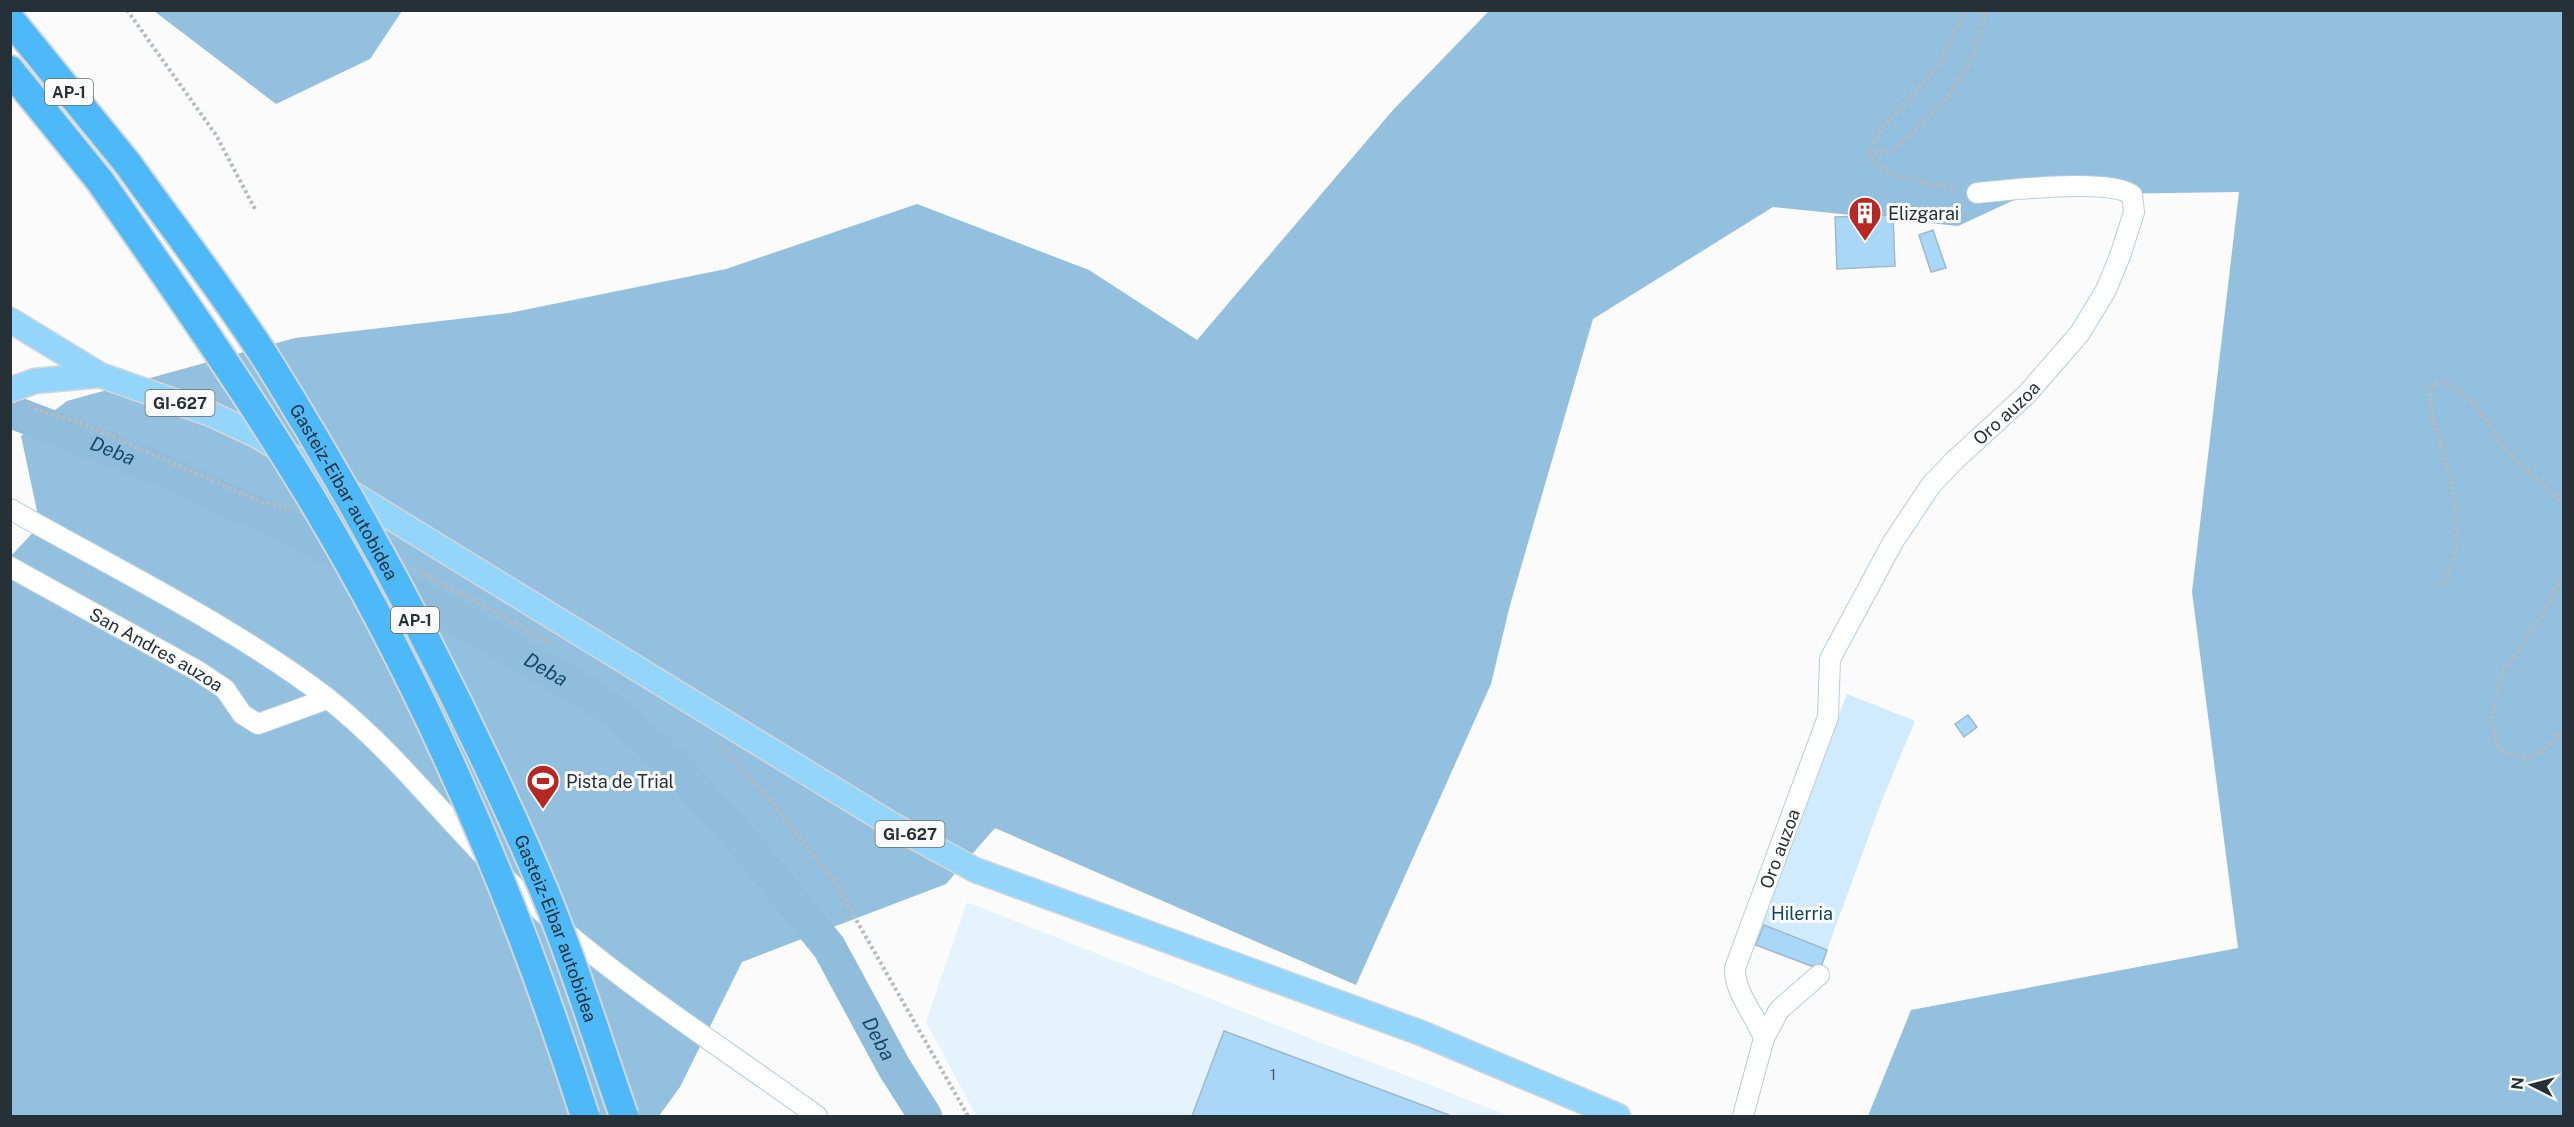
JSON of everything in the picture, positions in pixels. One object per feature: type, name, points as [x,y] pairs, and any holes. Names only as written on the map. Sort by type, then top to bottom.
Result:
[{"type":"highway","name":"Gasteiz-Eibar autobidea","points":[[10,19],[128,164],[267,361],[337,476],[472,732],[535,869],[624,1116]]},
{"type":"highway","name":"Gasteiz-Eibar autobidea","points":[[10,70],[99,181],[248,396],[308,492],[380,620],[444,751],[502,886],[550,1006],[585,1116]]},
{"type":"main road","name":"GI-627","points":[[10,320],[100,375],[211,414],[258,436],[889,822],[975,870],[1421,1033],[1618,1116]]},
{"type":"main road","name":"GI-627","points":[[14,397],[35,381],[100,375]]},
{"type":"street","name":"Oro auzoa","points":[[1764,1038],[1755,1016],[1736,986],[1735,968],[1828,717],[1830,658],[1893,542],[1918,503],[1955,460],[2028,393],[2080,333],[2106,290],[2134,212],[2132,195],[2127,191],[2103,187],[2012,189],[1977,193]]},
{"type":"street","points":[[10,509],[210,622],[282,666],[327,699],[443,811],[520,892],[583,946],[818,1116]]},
{"type":"street","name":"San Andres auzoa","points":[[10,567],[198,671],[225,689],[242,714],[258,724],[327,699]]},
{"type":"street","points":[[1743,1116],[1764,1038],[1779,1010],[1819,975]]},
{"type":"path","points":[[128,10],[216,135],[256,211]]},
{"type":"path","points":[[1868,154],[1881,130],[1940,64],[1965,10]]},
{"type":"path","points":[[1868,154],[1890,151],[1904,141],[1948,97],[1972,56],[1986,10]]},
{"type":"path","points":[[1868,154],[1873,162],[1887,171],[1977,193]]},
{"type":"path","points":[[2441,588],[2456,554],[2459,531],[2443,450],[2431,411],[2429,394],[2434,385],[2443,382],[2457,387],[2482,411],[2510,454],[2564,504]]},
{"type":"path","points":[[14,397],[84,424],[261,502],[299,512]]},
{"type":"path","points":[[409,565],[556,646]]},
{"type":"path","points":[[2564,573],[2545,611],[2500,677],[2491,721],[2499,750],[2516,758],[2536,756],[2564,731]]},
{"type":"path","points":[[711,740],[721,746],[764,793],[834,881],[968,1116]]},
{"type":"shaded area","points":[[154,11],[402,11],[370,59],[276,104]]},
{"type":"shaded area","points":[[1489,11],[2563,11],[2563,1116],[1868,1116],[1911,1010],[2238,948],[2192,592],[2239,192],[2025,195],[1958,226],[1773,207],[1593,319],[1510,605],[1491,684],[1356,985],[995,828],[946,884],[742,962],[680,1087],[659,1116],[11,1116],[10,557],[40,525],[21,436],[67,401],[295,338],[509,313],[726,269],[917,204],[1089,270],[1197,340],[1393,110]]},
{"type":"shaded area","points":[[967,902],[1510,1116],[976,1116],[926,1022]]},
{"type":"green space","name":"Hilerria","points":[[1847,694],[1915,721],[1882,800],[1820,969],[1752,943]]},
{"type":"building","name":"Elizgarai","points":[[1893,215],[1895,266],[1837,269],[1835,217]]},
{"type":"building","points":[[1933,230],[1946,268],[1931,272],[1919,235]]},
{"type":"building","points":[[1968,715],[1977,727],[1964,737],[1955,724]]},
{"type":"building","points":[[1764,925],[1827,950],[1822,964],[1811,966],[1756,945]]},
{"type":"building","points":[[1224,1031],[1449,1115],[1449,1116],[1192,1116]]},
{"type":"waterway","name":"Deba","points":[[10,411],[168,472],[223,499],[268,517],[455,617],[604,703],[669,760],[746,845],[829,947],[894,1067],[925,1116]]},
{"type":"place","name":"Elizgarai","points":[[1865,242]]},
{"type":"place","name":"Pista de Trial","points":[[543,810]]}]
